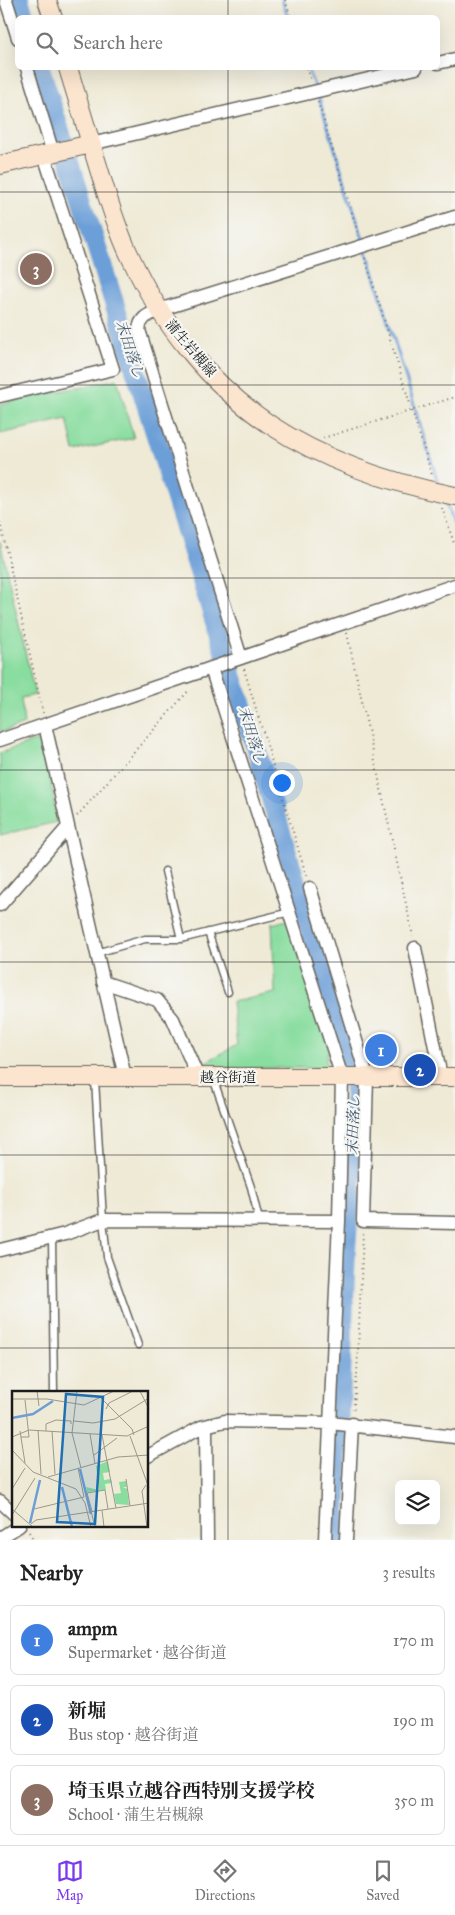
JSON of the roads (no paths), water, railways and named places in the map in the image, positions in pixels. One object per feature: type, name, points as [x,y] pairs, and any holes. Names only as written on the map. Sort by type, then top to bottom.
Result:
[{"type":"main road","points":[[47,0],[52,15]]},
{"type":"main road","name":"蒲生岩槻線","points":[[69,70],[122,238],[141,279],[159,310],[187,347],[218,381],[273,426],[304,444],[354,468],[455,496]]},
{"type":"main road","points":[[0,165],[91,144]]},
{"type":"main road","name":"越谷街道","points":[[0,1077],[448,1077]]},
{"type":"street","points":[[6,0],[15,28]]},
{"type":"street","points":[[440,62],[455,58]]},
{"type":"street","points":[[0,396],[113,369],[49,154],[28,70]]},
{"type":"street","points":[[91,144],[407,70]]},
{"type":"street","points":[[241,658],[139,330],[140,323],[144,318],[159,310],[455,217]]},
{"type":"street","points":[[0,740],[455,585]]},
{"type":"street","points":[[206,669],[290,912],[342,1077],[339,1221],[325,1540]]},
{"type":"street","points":[[46,725],[125,1077]]},
{"type":"street","points":[[0,906],[68,827]]},
{"type":"street","points":[[310,888],[367,1077],[363,1221],[455,1223]]},
{"type":"street","points":[[415,948],[448,1077]]},
{"type":"street","points":[[103,982],[157,1000],[173,1019],[205,1077]]},
{"type":"street","points":[[0,1250],[52,1237],[103,1220],[339,1221]]},
{"type":"street","points":[[149,1455],[206,1426],[224,1421],[352,1424],[455,1437]]},
{"type":"street","points":[[346,1540],[352,1424]]},
{"type":"street","points":[[206,1426],[207,1540]]},
{"type":"street","points":[[0,1501],[12,1512]]},
{"type":"street","points":[[0,1538],[17,1528]]},
{"type":"lane","points":[[166,871],[181,939]]},
{"type":"lane","points":[[96,953],[145,939],[181,939],[290,912]]},
{"type":"lane","points":[[208,932],[228,992]]},
{"type":"lane","points":[[95,1077],[103,1220],[107,1257],[138,1344]]},
{"type":"lane","points":[[205,1077],[252,1187],[260,1220]]},
{"type":"lane","points":[[52,1237],[54,1391]]},
{"type":"waterway","name":"末田落し","points":[[19,0],[24,15]]},
{"type":"waterway","points":[[282,0],[287,15]]},
{"type":"waterway","name":"末田落し","points":[[41,70],[256,748],[350,1058],[355,1088],[346,1248],[335,1540]]},
{"type":"waterway","points":[[308,70],[315,87]]},
{"type":"waterway","points":[[318,95],[364,242]]},
{"type":"waterway","points":[[366,248],[439,486]]},
{"type":"waterway","points":[[445,501],[455,529]]},
{"type":"place","name":"埼玉県立越谷西特別支援学校","points":[[36,269]]},
{"type":"place","name":"ampm","points":[[381,1050]]},
{"type":"place","name":"新堀","points":[[420,1070]]}]
